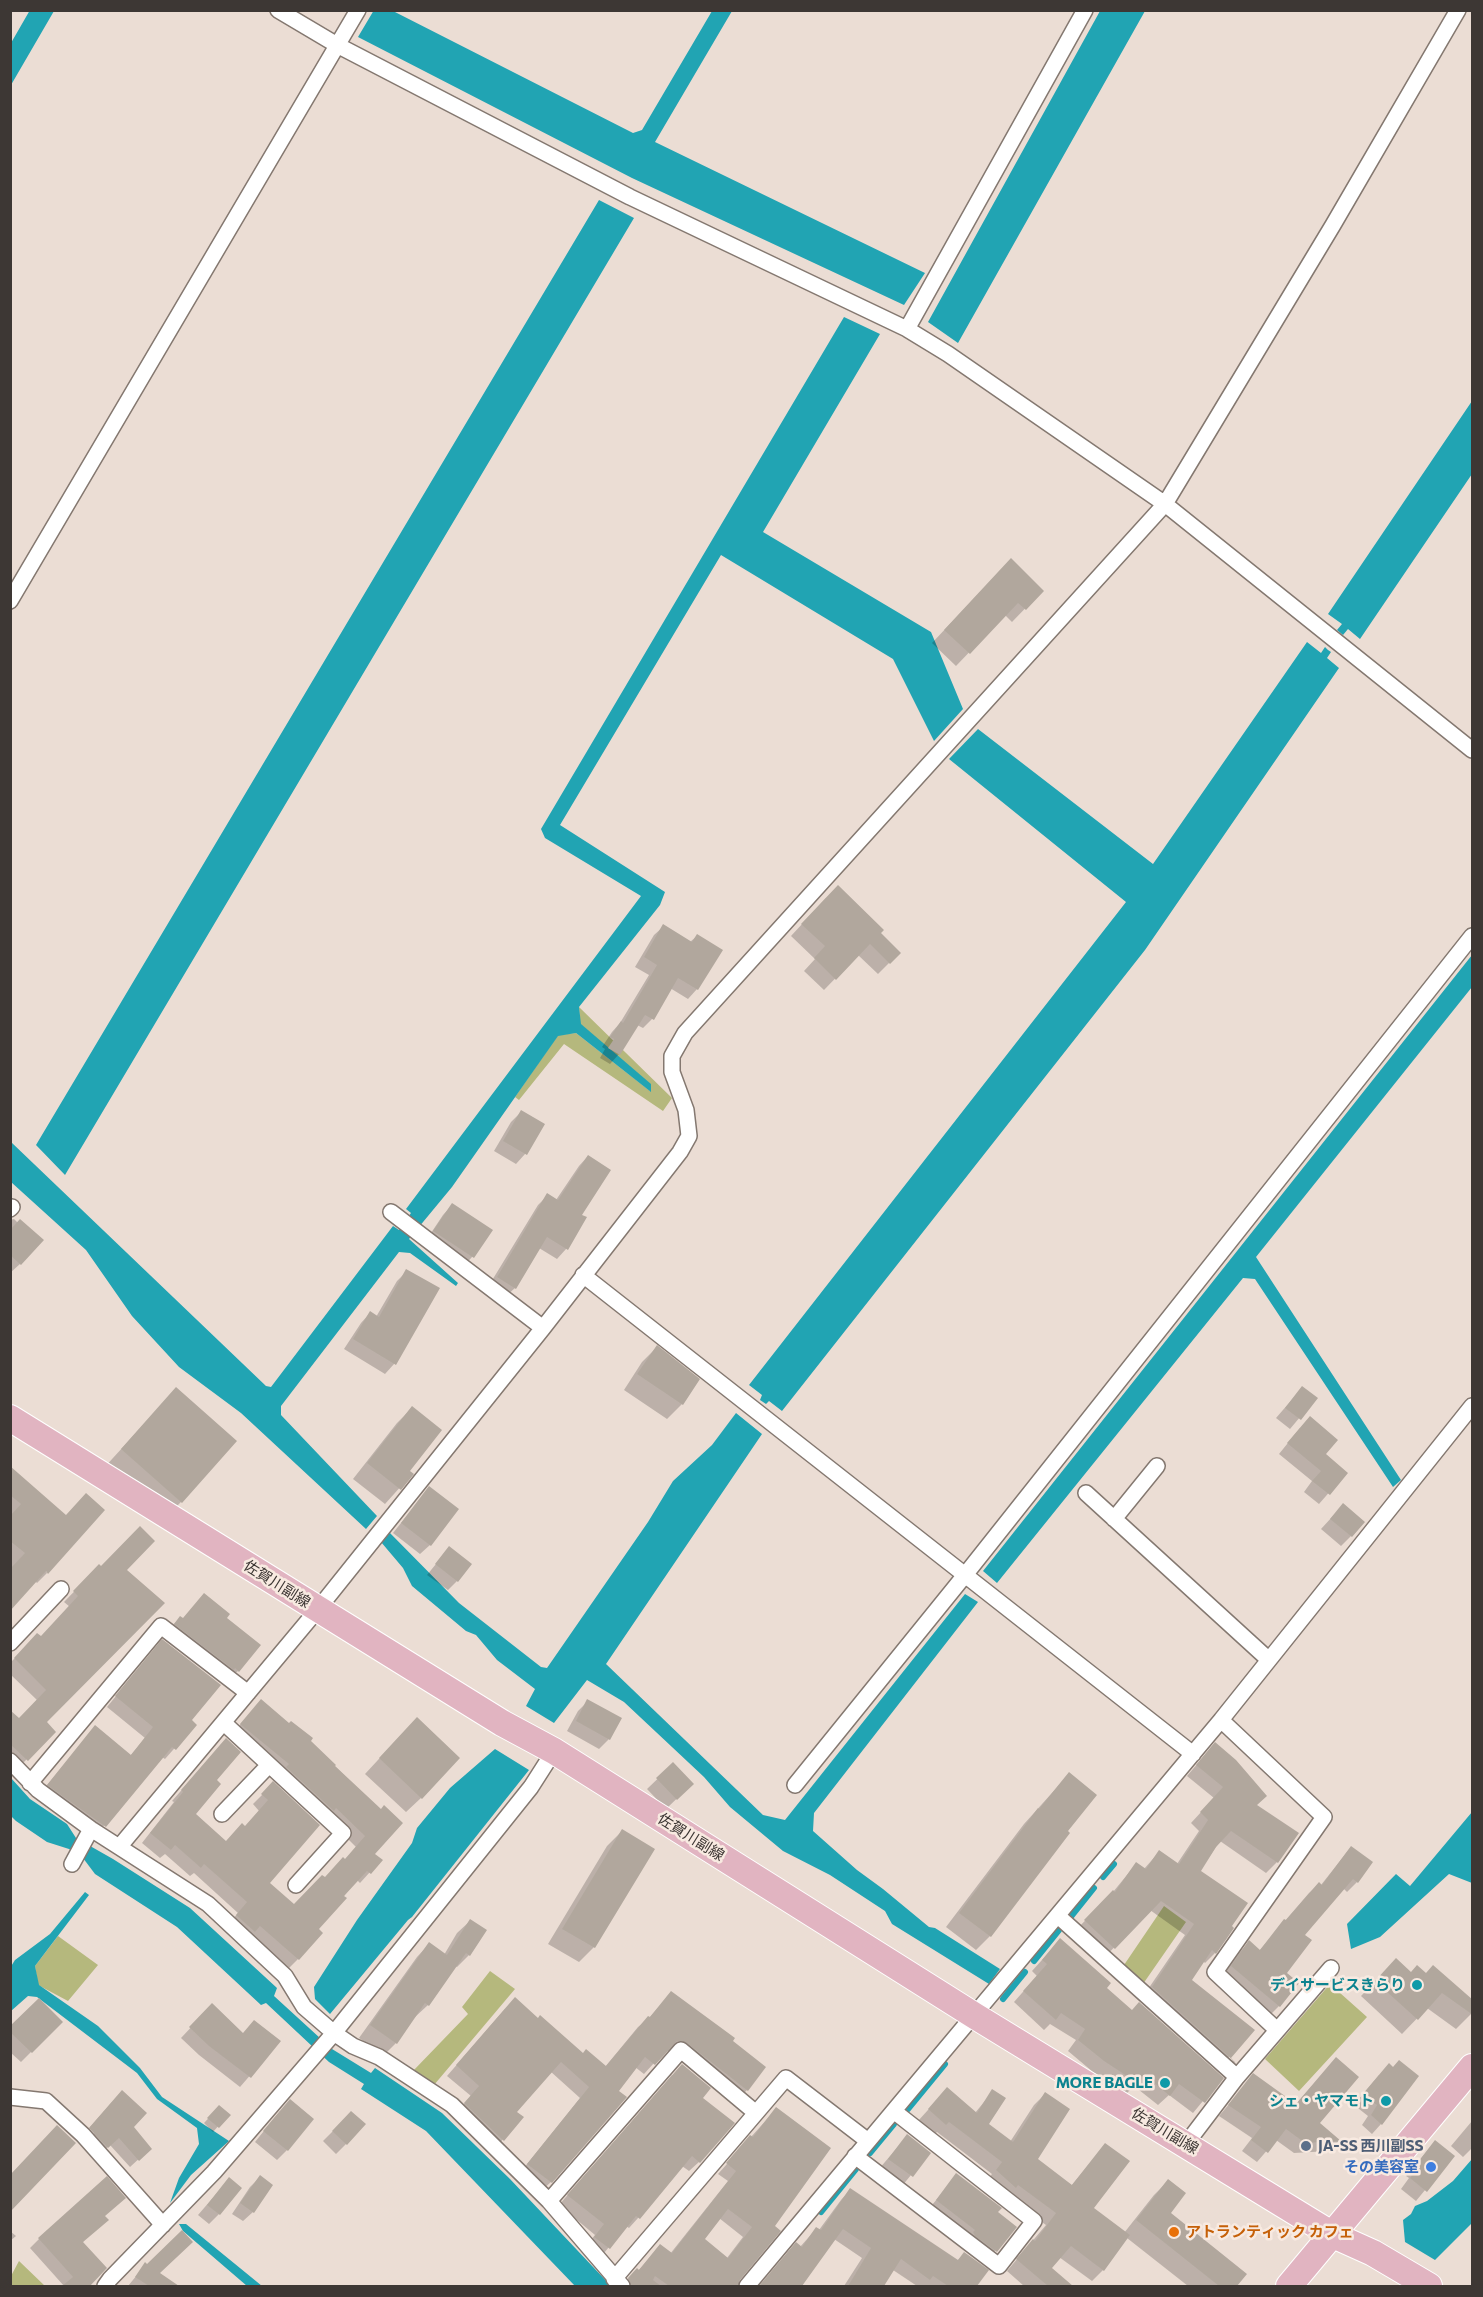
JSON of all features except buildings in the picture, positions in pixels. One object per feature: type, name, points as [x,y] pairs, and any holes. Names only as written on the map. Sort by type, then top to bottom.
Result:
[{"type":"main road","name":"佐賀川副線","points":[[10,1418],[502,1723],[554,1751],[975,2016],[1333,2235],[1373,2253],[1425,2285]]},
{"type":"main road","points":[[1289,2286],[1473,2067]]},
{"type":"street","points":[[278,10],[337,45],[630,197],[907,329],[948,354],[1165,504],[1473,750]]},
{"type":"street","points":[[10,601],[358,10]]},
{"type":"street","points":[[907,329],[1085,10]]},
{"type":"street","points":[[120,1846],[318,1609],[543,1328],[680,1152],[688,1136],[686,1110],[672,1072],[672,1056],[685,1033],[1165,504],[1333,225],[1458,10]]},
{"type":"street","points":[[795,1785],[1473,936]]},
{"type":"street","points":[[396,1215],[543,1328]]},
{"type":"street","points":[[583,1275],[1193,1754]]},
{"type":"street","points":[[747,2286],[1193,1754],[1473,1406]]},
{"type":"street","points":[[1114,1519],[1157,1466]]},
{"type":"street","points":[[1086,1493],[1269,1660]]},
{"type":"street","points":[[10,1643],[62,1589]]},
{"type":"street","points":[[30,1783],[161,1626],[248,1694]]},
{"type":"street","points":[[1221,1720],[1324,1817],[1215,1972],[1277,2030]]},
{"type":"street","points":[[224,1724],[343,1833],[296,1885]]},
{"type":"street","points":[[105,2286],[214,2172],[332,2035],[531,1787],[554,1751]]},
{"type":"street","points":[[10,1761],[30,1783],[89,1833],[120,1846],[208,1904],[285,1976],[304,2007],[332,2035],[379,2057],[452,2105],[549,2201],[618,2283],[786,2078],[868,2141]]},
{"type":"street","points":[[222,1814],[269,1765]]},
{"type":"street","points":[[72,1864],[89,1833]]},
{"type":"street","points":[[1058,1916],[1237,2077]]},
{"type":"street","points":[[1186,2144],[1237,2077],[1330,1968]]},
{"type":"street","points":[[549,2201],[681,2050],[756,2113]]},
{"type":"street","points":[[10,2097],[46,2101],[83,2135],[163,2226]]},
{"type":"street","points":[[855,2156],[999,2266],[1034,2221],[894,2112]]},
{"type":"green space","points":[[579,1007],[672,1098],[663,1111],[564,1044],[519,1100],[515,1097],[558,1035],[576,1033],[650,1091],[650,1084],[580,1024]]},
{"type":"green space","points":[[1164,1906],[1186,1922],[1143,1984],[1124,1965]]},
{"type":"green space","points":[[58,1936],[98,1965],[68,2001],[38,1985],[35,1966]]},
{"type":"green space","points":[[490,1971],[515,1989],[434,2085],[413,2071],[468,2014],[462,2007]]},
{"type":"green space","points":[[1330,1984],[1367,2017],[1299,2091],[1265,2059]]},
{"type":"green space","points":[[19,2261],[45,2286],[11,2286],[11,2276]]},
{"type":"water","points":[[30,10],[54,11],[11,85],[11,43]]},
{"type":"water","points":[[374,10],[393,11],[633,133],[642,130],[712,11],[732,11],[655,142],[925,273],[904,305],[632,178],[358,37]]},
{"type":"water","points":[[1100,11],[1145,11],[958,343],[928,322]]},
{"type":"water","points":[[599,200],[634,218],[65,1175],[36,1145]]},
{"type":"water","points":[[844,317],[880,334],[763,532],[931,632],[963,709],[934,741],[893,659],[721,555],[560,825],[665,892],[660,905],[579,1007],[581,1024],[651,1084],[651,1092],[576,1033],[558,1036],[452,1187],[409,1239],[458,1283],[456,1286],[410,1253],[399,1252],[281,1406],[281,1415],[377,1516],[366,1529],[241,1413],[179,1367],[132,1316],[86,1250],[11,1182],[11,1142],[266,1386],[271,1387],[393,1226],[399,1230],[411,1213],[406,1209],[641,896],[545,838],[541,829]]},
{"type":"water","points":[[1472,401],[1472,474],[1360,639],[1348,629],[1343,635],[1337,630],[1342,624],[1328,614]]},
{"type":"water","points":[[1307,642],[1321,653],[1325,647],[1331,652],[1327,658],[1339,668],[1145,950],[782,1411],[769,1401],[766,1404],[760,1400],[762,1395],[749,1385],[1126,902],[949,759],[978,729],[1153,864]]},
{"type":"water","points":[[1472,955],[1472,987],[1256,1257],[1401,1480],[1393,1487],[1255,1279],[1243,1278],[997,1583],[983,1571]]},
{"type":"water","points":[[736,1413],[762,1434],[606,1664],[763,1815],[785,1820],[965,1594],[978,1602],[814,1813],[813,1831],[857,1870],[929,1927],[935,1928],[1000,1969],[989,1984],[892,1924],[885,1911],[830,1875],[783,1851],[730,1807],[704,1777],[624,1702],[587,1680],[554,1723],[526,1706],[535,1689],[497,1660],[476,1635],[466,1631],[412,1586],[403,1568],[381,1542],[389,1532],[459,1603],[541,1667],[547,1668],[648,1522],[673,1481],[712,1445]]},
{"type":"water","points":[[495,1749],[529,1770],[412,1917],[330,2014],[315,1999],[314,1987],[357,1920],[412,1843],[417,1828],[450,1788]]},
{"type":"water","points":[[11,1778],[30,1799],[67,1824],[76,1838],[190,1908],[277,1988],[274,1996],[332,2049],[371,2073],[375,2068],[442,2113],[510,2179],[611,2286],[575,2286],[426,2131],[361,2089],[364,2084],[329,2062],[266,2003],[261,2005],[177,1927],[95,1874],[83,1858],[69,1849],[47,1842],[16,1821],[11,1816]]},
{"type":"water","points":[[1472,1812],[1472,1883],[1449,1874],[1380,1937],[1351,1949],[1347,1924],[1396,1874],[1410,1886]]},
{"type":"water","points":[[85,1892],[89,1895],[35,1966],[39,1985],[98,2026],[140,2068],[162,2097],[229,2141],[191,2175],[170,2203],[179,2178],[199,2144],[197,2128],[157,2099],[137,2073],[37,1997],[28,1996],[11,2011],[10,1968],[15,1960],[50,1934]]},
{"type":"water","points":[[1472,2159],[1472,2223],[1435,2260],[1405,2242],[1403,2220],[1411,2214],[1415,2206],[1427,2201],[1453,2181]]},
{"type":"water","points":[[179,2224],[186,2224],[262,2286],[247,2286],[183,2231]]},
{"type":"waterway","points":[[1103,1877],[1114,1864]]},
{"type":"waterway","points":[[1070,1918],[1094,1888]]},
{"type":"waterway","points":[[1034,1961],[1059,1930]]},
{"type":"waterway","points":[[1003,1999],[1025,1972]]},
{"type":"waterway","points":[[908,2109],[945,2064]]},
{"type":"waterway","points":[[870,2153],[894,2124]]},
{"type":"waterway","points":[[821,2212],[856,2169]]},
{"type":"place","name":"デイサービスきらり","points":[[1417,1985]]},
{"type":"place","name":"MORE BAGLE","points":[[1165,2083]]},
{"type":"place","name":"シェ・ヤマモト","points":[[1386,2101]]},
{"type":"place","name":"JA-SS 西川副SS","points":[[1306,2146]]},
{"type":"place","name":"その美容室","points":[[1431,2167]]},
{"type":"place","name":"アトランティック カフェ","points":[[1174,2232]]}]
